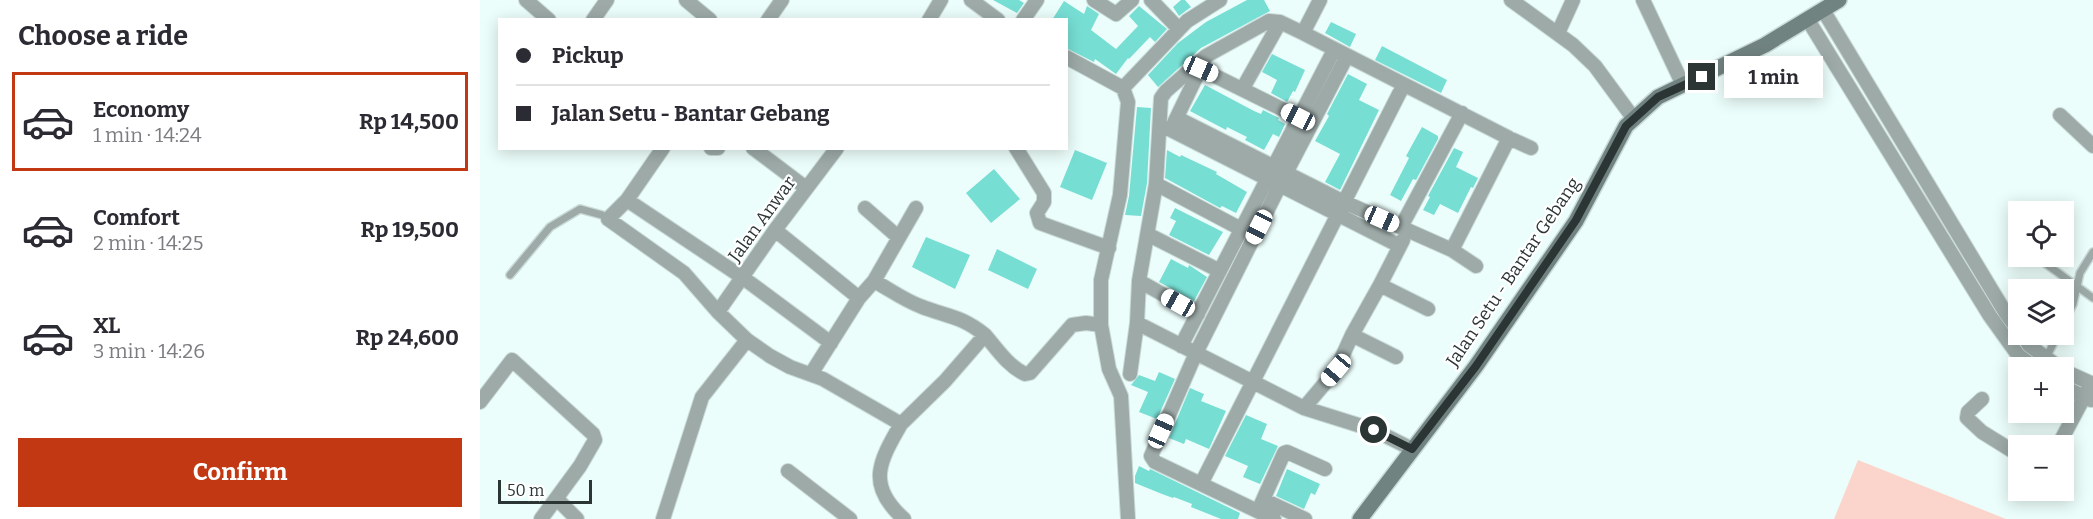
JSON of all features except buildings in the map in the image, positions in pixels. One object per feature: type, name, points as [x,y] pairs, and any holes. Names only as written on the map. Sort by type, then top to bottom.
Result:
[{"type":"main road","name":"Jalan Setu - Bantar Gebang","points":[[1360,519],[1476,366],[1576,220],[1626,126],[1658,97],[1739,59],[1839,0]]},
{"type":"street","points":[[525,0],[547,18]]},
{"type":"street","points":[[594,18],[607,0]]},
{"type":"street","points":[[686,0],[708,18]]},
{"type":"street","points":[[769,18],[782,0]]},
{"type":"street","points":[[930,18],[941,0]]},
{"type":"street","points":[[971,0],[995,18]]},
{"type":"street","points":[[1024,18],[1037,0]]},
{"type":"street","points":[[1094,0],[1116,15],[1132,0]]},
{"type":"street","points":[[1151,0],[1178,28]]},
{"type":"street","points":[[1123,88],[1178,28],[1220,0]]},
{"type":"street","points":[[1303,33],[1320,0]]},
{"type":"street","points":[[1511,0],[1558,33],[1595,66],[1634,119]]},
{"type":"street","points":[[1558,33],[1573,0]]},
{"type":"street","points":[[1643,0],[1683,86]]},
{"type":"street","points":[[1823,10],[2008,316]]},
{"type":"street","points":[[1808,20],[1990,316],[2021,357]]},
{"type":"street","points":[[1130,374],[1137,323],[1139,281],[1149,235],[1156,183],[1161,98],[1203,62],[1269,21],[1280,22],[1303,33],[1403,86],[1532,148]]},
{"type":"street","points":[[1243,88],[1280,22]]},
{"type":"street","points":[[1305,519],[1261,506],[1201,483],[1155,462],[1151,456],[1276,176],[1298,117],[1334,50]]},
{"type":"street","points":[[1181,346],[1241,229],[1276,176],[1347,56]]},
{"type":"street","points":[[1068,58],[1123,88],[1128,102],[1120,195],[1101,280],[1101,325],[1109,369],[1121,396],[1128,519]]},
{"type":"street","points":[[1203,62],[1243,88],[1298,117]]},
{"type":"street","points":[[1157,156],[1203,62]]},
{"type":"street","points":[[1201,483],[1403,86]]},
{"type":"street","points":[[1304,408],[1336,370],[1352,335],[1400,246],[1404,229],[1462,113]]},
{"type":"street","points":[[2060,115],[2093,146]]},
{"type":"street","points":[[1174,124],[1276,176],[1337,215],[1400,246]]},
{"type":"street","points":[[1452,250],[1509,138]]},
{"type":"street","points":[[662,150],[627,200],[608,219],[684,273],[718,312],[747,340],[790,367],[811,374],[901,424]]},
{"type":"street","points":[[756,150],[806,188]]},
{"type":"street","name":"Jalan Anwar","points":[[718,312],[775,230],[835,150]]},
{"type":"street","points":[[1017,150],[1044,193],[1044,201],[1037,213],[1040,223],[1109,248]]},
{"type":"street","points":[[1276,176],[1344,202],[1452,250],[1476,266]]},
{"type":"street","points":[[1156,183],[1241,229]]},
{"type":"street","points":[[627,200],[742,277],[831,343]]},
{"type":"street","points":[[865,208],[898,237]]},
{"type":"street","points":[[811,374],[859,298],[874,281],[916,208]]},
{"type":"street","points":[[775,230],[859,298]]},
{"type":"street","points":[[1149,235],[1220,271]]},
{"type":"street","points":[[874,281],[919,306],[956,317],[973,326],[985,335],[1017,370],[1025,374],[1036,366],[1072,325],[1086,323],[1101,325]]},
{"type":"street","points":[[1139,281],[1198,314]]},
{"type":"street","points":[[1380,285],[1428,309]]},
{"type":"street","points":[[1137,323],[1304,408],[1374,430],[1412,449]]},
{"type":"street","points":[[904,519],[885,498],[879,481],[884,452],[901,424],[945,381],[985,335]]},
{"type":"street","points":[[1352,335],[1396,357]]},
{"type":"street","points":[[665,518],[702,397],[747,340]]},
{"type":"street","points":[[2029,345],[2045,357]]},
{"type":"street","points":[[480,402],[512,360],[593,434],[595,440],[580,466],[541,519]]},
{"type":"street","points":[[2065,435],[2089,399],[2092,384],[2074,375]]},
{"type":"street","points":[[2074,392],[2089,399]]},
{"type":"street","points":[[1982,399],[1968,412],[1967,418],[1982,432],[2008,448]]},
{"type":"street","points":[[1261,506],[1284,453],[1287,452],[1325,469]]},
{"type":"street","points":[[788,471],[850,519]]},
{"type":"street","points":[[558,496],[560,502],[578,519]]},
{"type":"street","points":[[1261,506],[1274,519]]},
{"type":"lane","points":[[510,275],[550,227],[580,209],[608,219]]},
{"type":"lane","points":[[2074,299],[2080,273],[2093,252]]},
{"type":"lane","points":[[2051,267],[2093,298]]},
{"type":"shaded area","points":[[1858,460],[2006,519],[1834,519]]},
{"type":"route","points":[[1374,430],[1412,449],[1476,366],[1576,220],[1626,126],[1658,97],[1702,77]]}]
